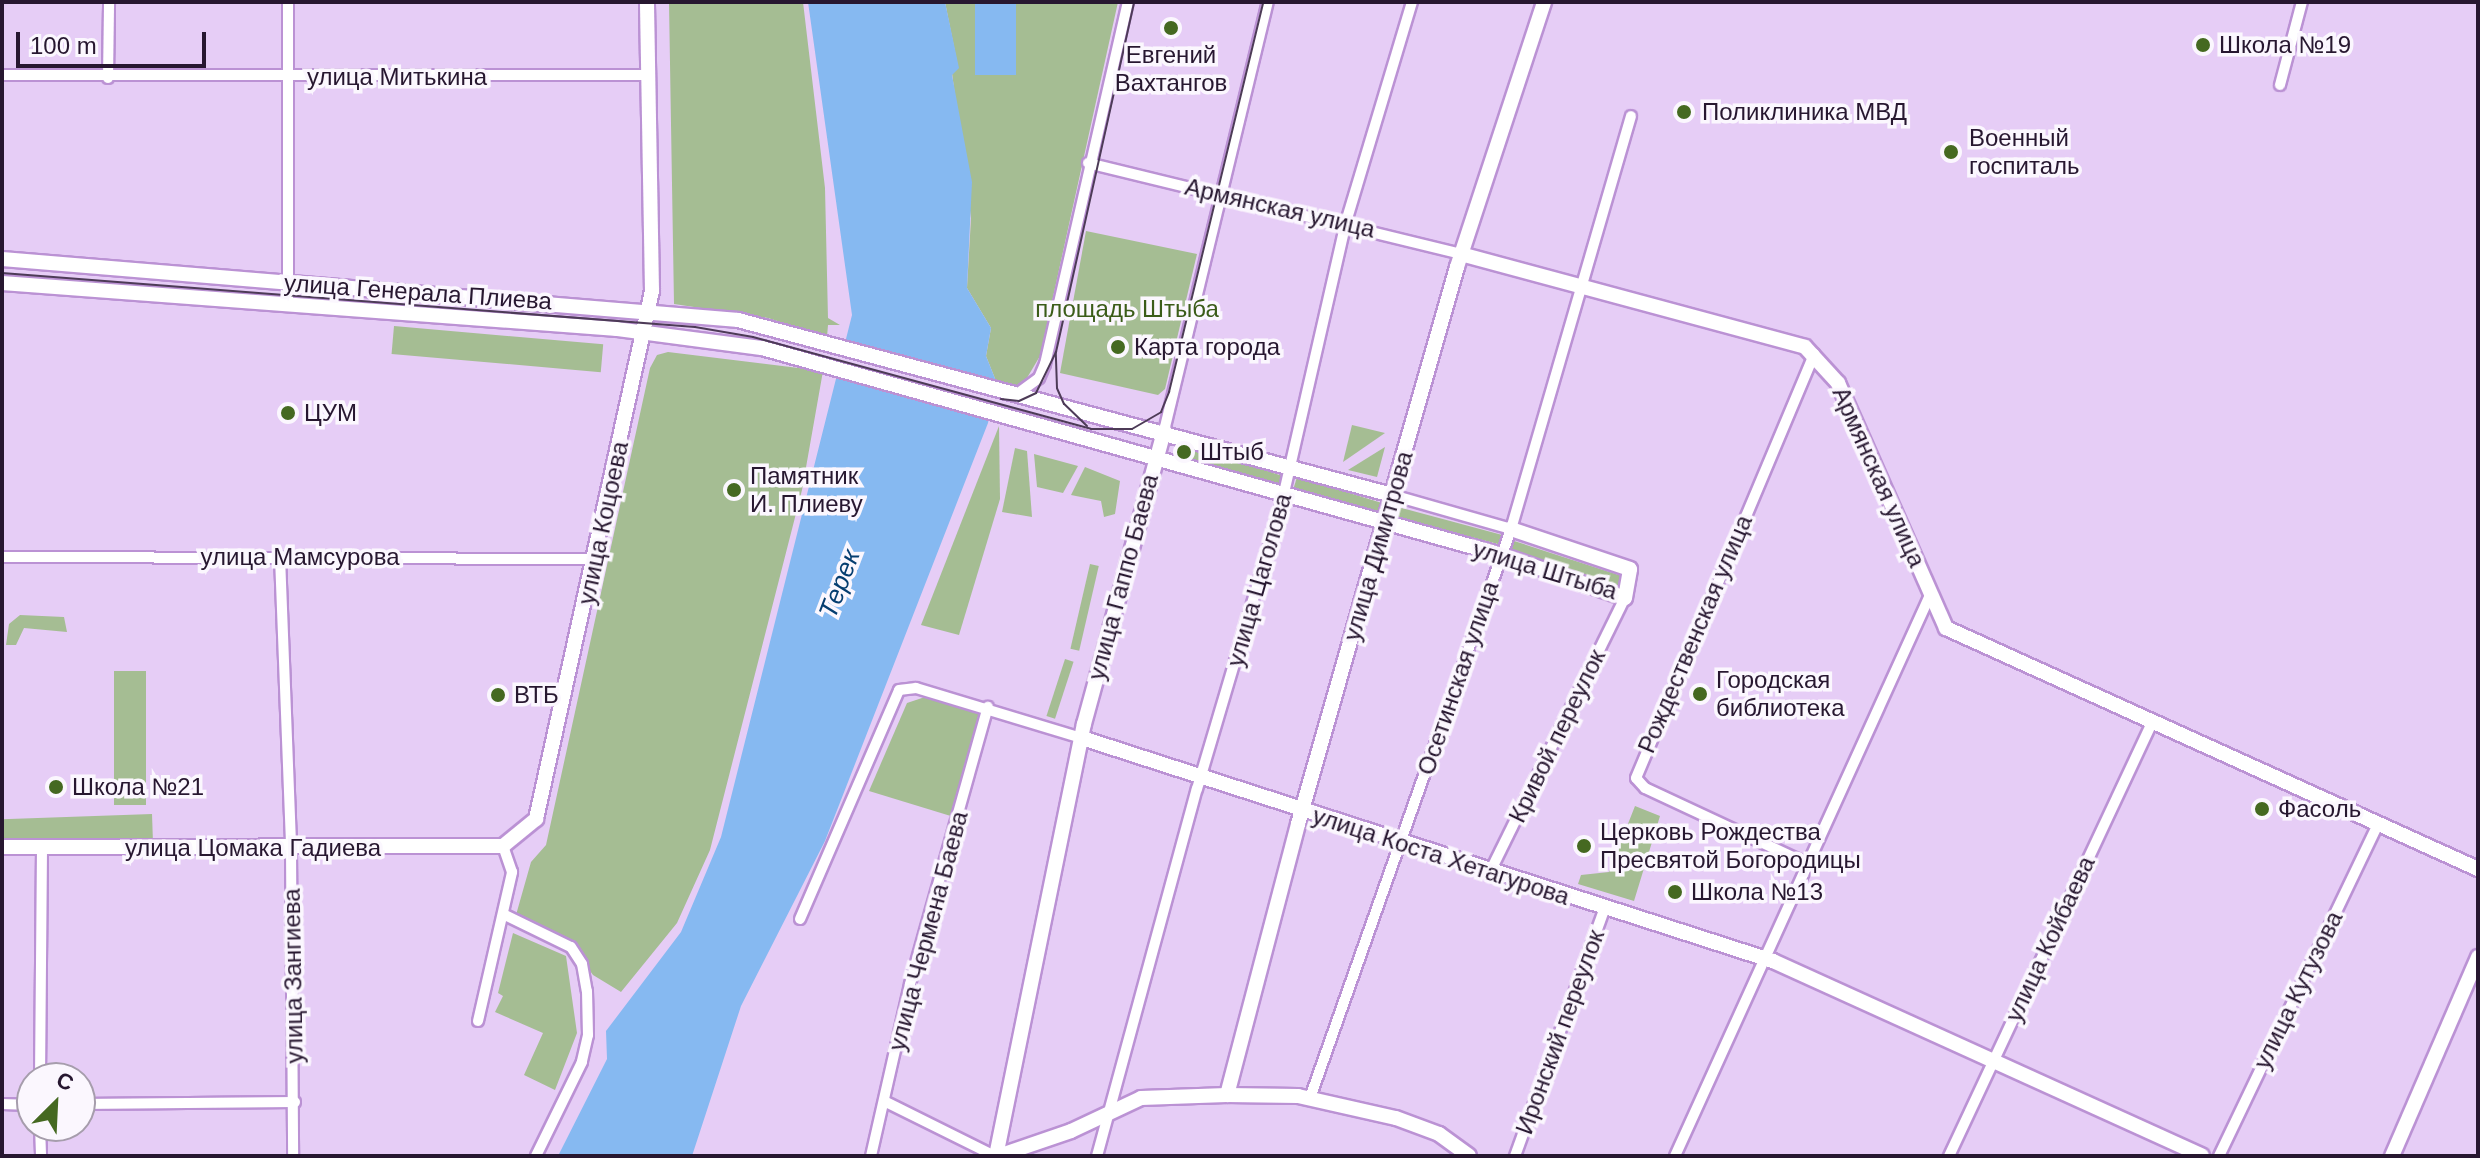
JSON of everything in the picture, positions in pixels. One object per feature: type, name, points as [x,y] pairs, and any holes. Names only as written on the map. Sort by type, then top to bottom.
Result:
[{"type":"main road","name":"улица Коцоева","points":[[503,846],[536,819],[597,559],[641,333],[649,309],[653,284],[647,2]]},
{"type":"main road","name":"улица Димитрова","points":[[1227,1095],[1302,812],[1461,254],[1544,2]]},
{"type":"main road","name":"Армянская улица","points":[[1461,254],[1785,337],[1814,354],[1838,383],[1946,628],[2478,869]]},
{"type":"main road","name":"улица Генерала Плиева","points":[[2,259],[649,309],[738,320],[1012,394]]},
{"type":"main road","name":"улица Генерала Плиева","points":[[2,283],[641,333],[762,348],[1008,417]]},
{"type":"main road","name":"улица Штыба","points":[[1012,394],[1164,431],[1392,495]]},
{"type":"main road","name":"улица Штыба","points":[[1008,417],[1502,555],[1625,598],[1630,569],[1511,529]]},
{"type":"main road","name":"улица Гаппо Баева","points":[[996,1156],[1082,738],[1164,431]]},
{"type":"main road","name":"улица Коста Хетагурова","points":[[1082,738],[1489,874],[1767,960],[2202,1156]]},
{"type":"main road","name":"улица Цомака Гадиева","points":[[2,847],[291,850],[503,846]]},
{"type":"main road","points":[[2392,1156],[2478,957]]},
{"type":"main road","points":[[996,1156],[1071,1131],[1141,1098],[1227,1095],[1310,1098],[1416,1124],[1469,1156]]},
{"type":"street","points":[[108,78],[109,2]]},
{"type":"street","points":[[288,2],[288,304]]},
{"type":"street","points":[[1012,394],[1027,390],[1043,370],[1088,163],[1128,2]]},
{"type":"street","name":"улица Гаппо Баева","points":[[1164,431],[1268,2]]},
{"type":"street","name":"улица Цаголова","points":[[1097,1156],[1200,777],[1292,467],[1346,222],[1412,2]]},
{"type":"street","points":[[2280,85],[2302,2]]},
{"type":"street","name":"улица Митькина","points":[[2,75],[108,78],[648,75]]},
{"type":"street","name":"Осетинская улица","points":[[1310,1098],[1511,529],[1578,286],[1631,116]]},
{"type":"street","name":"Армянская улица","points":[[1088,163],[1346,222],[1461,254]]},
{"type":"street","name":"Рождественская улица","points":[[1810,865],[1645,788],[1636,778],[1814,354]]},
{"type":"street","name":"улица Штыба","points":[[1392,495],[1511,529]]},
{"type":"street","name":"улица Мамсурова","points":[[2,557],[597,559]]},
{"type":"street","name":"улица Зангиева","points":[[280,557],[291,850],[293,1156]]},
{"type":"street","points":[[1675,1156],[1767,960],[1931,593]]},
{"type":"street","name":"Кривой переулок","points":[[1489,874],[1625,598]]},
{"type":"street","name":"улица Коста Хетагурова","points":[[800,919],[899,690],[916,688],[988,707],[1082,738]]},
{"type":"street","name":"улица Чермена Баева","points":[[871,1156],[910,984],[988,707]]},
{"type":"street","name":"улица Койбаева","points":[[1949,1156],[2152,723]]},
{"type":"street","name":"улица Кутузова","points":[[2219,1156],[2378,824]]},
{"type":"street","points":[[478,1021],[505,915],[512,872],[503,846]]},
{"type":"street","points":[[40,1062],[42,848]]},
{"type":"street","name":"Иронский переулок","points":[[1515,1156],[1605,908]]},
{"type":"street","points":[[505,915],[571,947],[582,964],[587,991],[588,1035],[582,1062],[536,1156]]},
{"type":"street","points":[[884,1101],[996,1156]]},
{"type":"street","points":[[96,1104],[295,1102]]},
{"type":"green space","points":[[803,2],[825,188],[828,318],[840,325],[828,325],[827,337],[768,318],[674,304],[669,3]]},
{"type":"green space","points":[[945,2],[1118,2],[1040,356],[1021,388],[996,381],[986,356],[991,328],[967,288],[971,218],[952,73],[958,67]]},
{"type":"green space","name":"площадь Штыба","points":[[1086,231],[1197,254],[1165,389],[1158,395],[1060,373]]},
{"type":"green space","points":[[394,326],[603,344],[601,372],[392,354]]},
{"type":"green space","points":[[668,352],[823,371],[802,490],[710,850],[677,923],[621,992],[593,975],[566,938],[516,915],[531,862],[546,845],[650,368],[657,355]]},
{"type":"green space","points":[[1352,425],[1385,433],[1343,462]]},
{"type":"green space","points":[[999,426],[1000,499],[959,635],[921,625]]},
{"type":"green space","points":[[1185,446],[1284,476],[1281,487],[1182,457]]},
{"type":"green space","points":[[1385,447],[1377,477],[1348,470]]},
{"type":"green space","points":[[1015,448],[1027,451],[1032,517],[1002,512]]},
{"type":"green space","points":[[1034,454],[1078,466],[1063,493],[1037,487]]},
{"type":"green space","points":[[1085,467],[1120,481],[1115,514],[1104,517],[1101,501],[1071,495]]},
{"type":"green space","points":[[1297,477],[1387,504],[1383,517],[1293,489]]},
{"type":"green space","points":[[1398,507],[1503,535],[1501,545],[1395,517]]},
{"type":"green space","points":[[1511,540],[1628,578],[1625,588],[1508,550]]},
{"type":"green space","points":[[1090,564],[1099,566],[1079,651],[1070,649]]},
{"type":"green space","points":[[20,615],[64,617],[67,632],[24,628],[16,645],[6,645],[9,624]]},
{"type":"green space","points":[[1065,659],[1074,662],[1055,719],[1046,716]]},
{"type":"green space","points":[[114,671],[146,671],[146,805],[114,805]]},
{"type":"green space","points":[[928,696],[982,711],[954,817],[869,791],[907,703]]},
{"type":"green space","points":[[1635,806],[1660,816],[1634,901],[1578,884],[1581,875],[1609,872]]},
{"type":"green space","points":[[152,814],[153,838],[3,843],[2,819]]},
{"type":"green space","points":[[513,933],[566,956],[577,1033],[555,1090],[524,1075],[543,1033],[495,1012],[503,996],[498,993]]},
{"type":"water","name":"Терек","points":[[808,2],[945,2],[959,68],[952,75],[972,182],[967,288],[991,328],[986,356],[996,381],[988,423],[825,841],[741,1006],[692,1156],[558,1156],[607,1059],[606,1031],[681,932],[721,837],[852,315]]},
{"type":"water","points":[[975,2],[1016,2],[1016,75],[975,75]]},
{"type":"pier","points":[[842,339],[1000,384],[989,421],[832,376]]},
{"type":"tram line","points":[[1087,426],[1064,404],[1057,388],[1056,352],[1134,2]]},
{"type":"tram line","points":[[2,273],[695,327],[753,337],[1091,429],[1132,429],[1161,412],[1169,392],[1263,2]]},
{"type":"tram line","points":[[1001,399],[1019,401],[1036,393],[1056,352]]},
{"type":"place","name":"Евгений Вахтангов","points":[[1171,28]]},
{"type":"place","name":"Школа №19","points":[[2203,45]]},
{"type":"place","name":"Поликлиника МВД","points":[[1684,112]]},
{"type":"place","name":"Военный госпиталь","points":[[1951,152]]},
{"type":"place","name":"Карта города","points":[[1118,347]]},
{"type":"place","name":"ЦУМ","points":[[288,413]]},
{"type":"place","name":"Штыб","points":[[1184,452]]},
{"type":"place","name":"Памятник И. Плиеву","points":[[734,490]]},
{"type":"place","name":"Городская библиотека","points":[[1700,694]]},
{"type":"place","name":"ВТБ","points":[[498,695]]},
{"type":"place","name":"Школа №21","points":[[56,787]]},
{"type":"place","name":"Фасоль","points":[[2262,809]]},
{"type":"place","name":"Церковь Рождества Пресвятой Богородицы","points":[[1584,846]]},
{"type":"place","name":"Школа №13","points":[[1675,892]]}]
